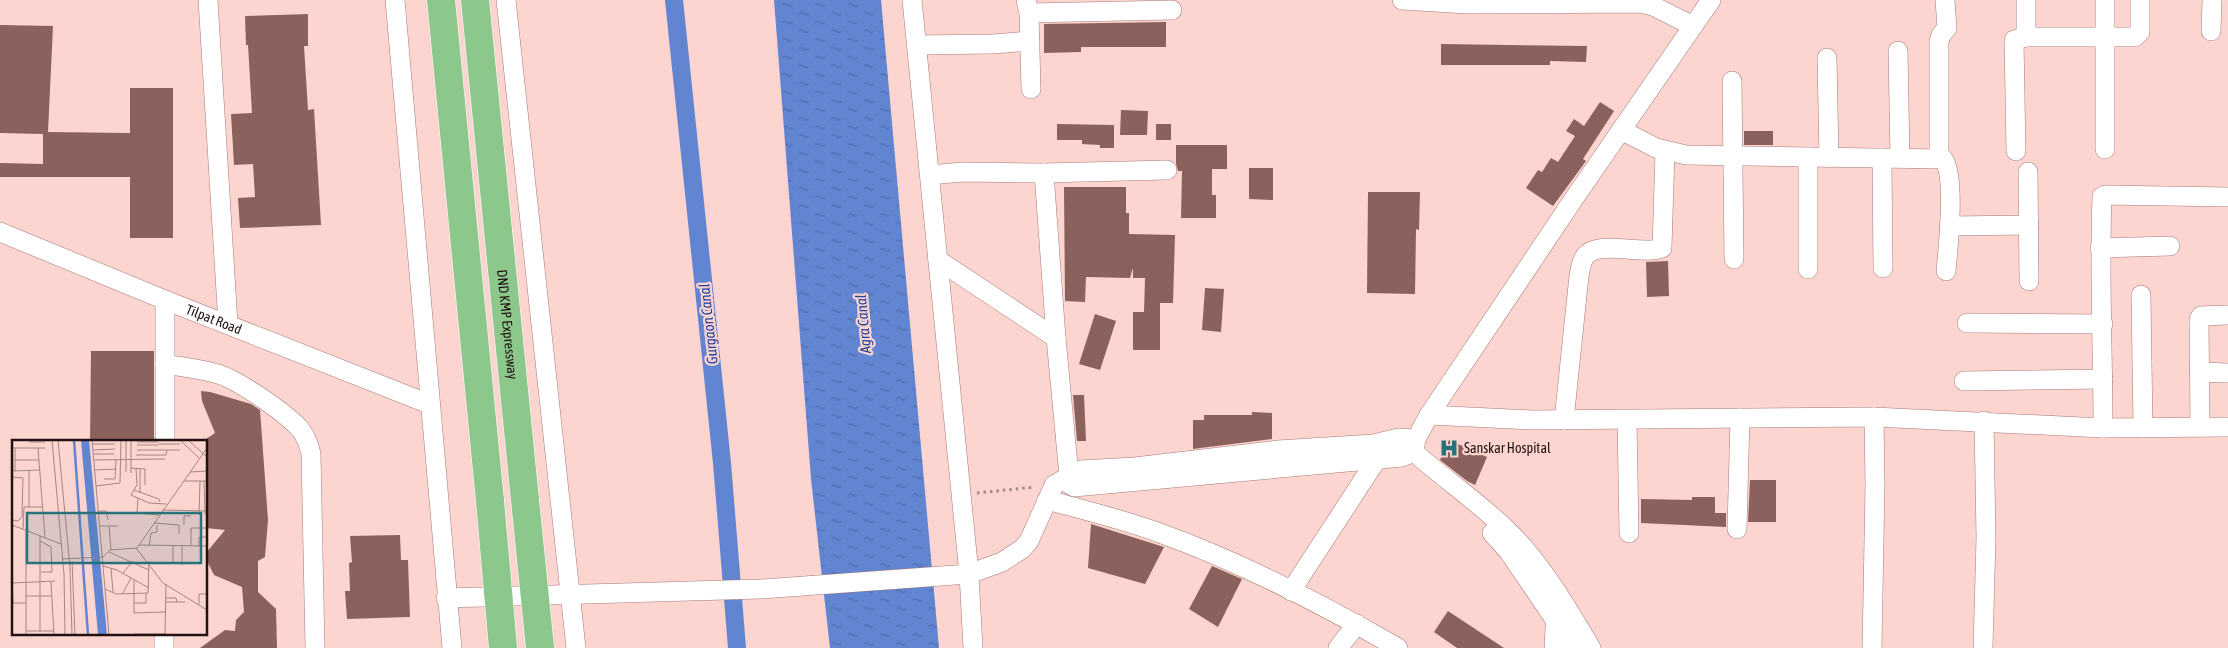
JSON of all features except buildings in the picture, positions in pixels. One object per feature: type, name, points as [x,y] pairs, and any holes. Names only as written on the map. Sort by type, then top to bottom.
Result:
[{"type":"highway","points":[[440,0],[503,648]]},
{"type":"highway","name":"DND KMP Expressway","points":[[475,0],[540,648]]},
{"type":"street","points":[[208,0],[228,324]]},
{"type":"street","points":[[395,0],[446,598],[452,648]]},
{"type":"street","points":[[506,0],[576,648]]},
{"type":"street","points":[[912,0],[969,574],[973,648]]},
{"type":"street","points":[[1402,0],[1640,2],[1653,6],[1694,26]]},
{"type":"street","points":[[1058,485],[1074,487],[1377,459],[1403,445],[1429,415],[1711,0]]},
{"type":"street","points":[[1939,157],[1939,41],[1947,28],[1945,0]]},
{"type":"street","points":[[2026,0],[2026,37]]},
{"type":"street","points":[[2105,0],[2105,148]]},
{"type":"street","points":[[2016,151],[2014,40],[2026,37],[2135,37],[2140,32],[2140,0]]},
{"type":"street","points":[[2211,31],[2212,0]]},
{"type":"street","points":[[1031,89],[1028,6],[1172,10]]},
{"type":"street","points":[[917,45],[993,44],[1030,41]]},
{"type":"street","points":[[1883,268],[1898,51]]},
{"type":"street","points":[[1827,58],[1828,158]]},
{"type":"street","points":[[1732,81],[1734,260]]},
{"type":"street","points":[[1621,130],[1665,151],[1686,156],[1939,157],[1947,165],[1949,226],[1946,271]]},
{"type":"street","points":[[1564,420],[1579,276],[1584,258],[1589,252],[1599,248],[1645,250],[1662,248],[1665,151]]},
{"type":"street","points":[[1808,157],[1808,269]]},
{"type":"street","points":[[930,175],[962,172],[1044,173],[1168,170]]},
{"type":"street","points":[[2028,172],[2029,281]]},
{"type":"street","points":[[446,598],[762,589],[969,574],[1002,562],[1022,550],[1029,541],[1058,485],[1056,338],[1044,173]]},
{"type":"street","points":[[2103,428],[2103,324],[2100,248],[2103,196],[2228,197]]},
{"type":"street","points":[[1949,226],[2029,225]]},
{"type":"street","name":"Tilpat Road","points":[[0,232],[165,300],[430,404]]},
{"type":"street","points":[[2100,248],[2170,246]]},
{"type":"street","points":[[938,260],[1056,338]]},
{"type":"street","points":[[2141,295],[2143,428]]},
{"type":"street","points":[[165,300],[165,440]]},
{"type":"street","points":[[2200,426],[2199,319],[2201,316],[2228,315]]},
{"type":"street","points":[[1967,323],[2103,324]]},
{"type":"street","points":[[165,364],[217,373],[229,378],[290,420],[301,430],[307,441],[311,454],[315,648]]},
{"type":"street","points":[[2199,372],[2228,373]]},
{"type":"street","points":[[1964,381],[2103,379]]},
{"type":"street","points":[[1429,415],[1564,420],[1874,417],[2103,428],[2228,427]]},
{"type":"street","points":[[1872,648],[1875,485],[1874,417]]},
{"type":"street","points":[[1737,529],[1740,418]]},
{"type":"street","points":[[1628,420],[1630,533]]},
{"type":"street","points":[[1983,648],[1986,538],[1984,421]]},
{"type":"street","points":[[1058,485],[1080,470],[1135,466],[1278,450],[1374,444],[1403,445],[1474,499],[1509,532],[1530,557],[1565,619],[1574,648]]},
{"type":"street","points":[[1291,590],[1377,459]]},
{"type":"street","points":[[1058,485],[1158,532],[1209,552],[1291,590],[1398,648]]},
{"type":"street","points":[[1554,648],[1555,628],[1565,619]]},
{"type":"street","points":[[1565,619],[1591,648]]},
{"type":"street","points":[[1338,648],[1356,624]]},
{"type":"path","points":[[961,494],[1058,485]]},
{"type":"water","name":"Agra Canal","points":[[774,0],[881,0],[939,648],[830,648],[811,479]]},
{"type":"waterway","name":"Gurgaon Canal","points":[[674,0],[722,463],[737,648]]},
{"type":"place","name":"Sanskar Hospital","points":[[1449,448]]}]
